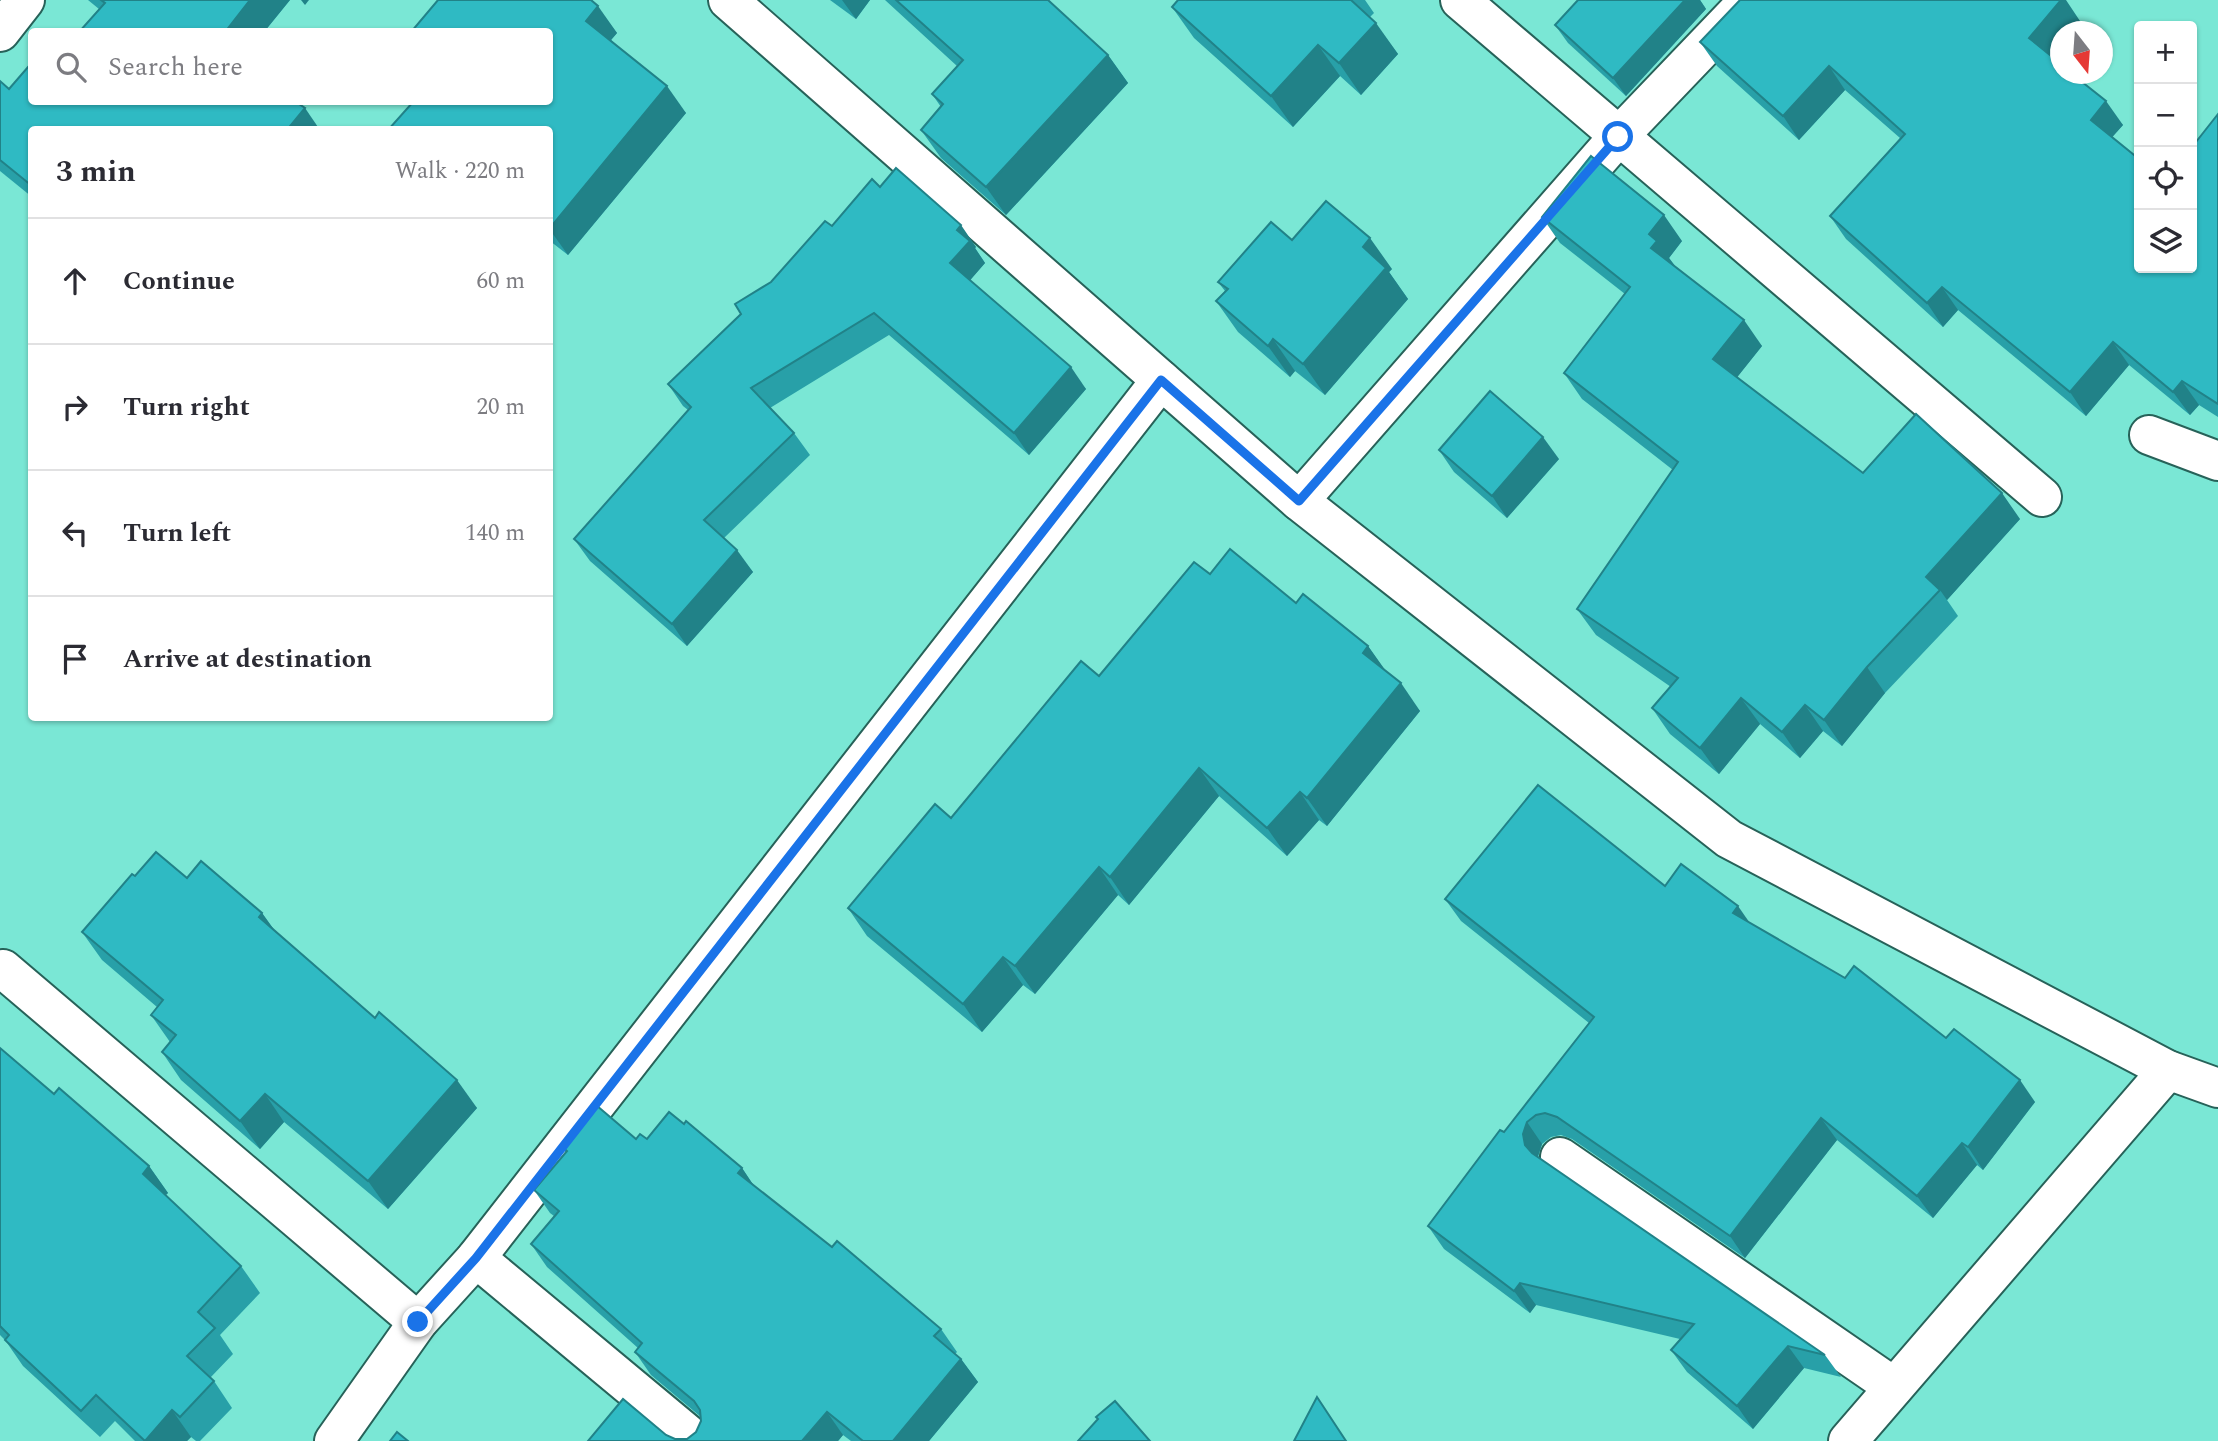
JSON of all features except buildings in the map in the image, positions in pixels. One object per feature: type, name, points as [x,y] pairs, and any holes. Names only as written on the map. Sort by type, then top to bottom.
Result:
[{"type":"street","points":[[0,32],[25,0]]},
{"type":"street","points":[[728,0],[1299,501],[1729,839],[2168,1070],[2218,1088]]},
{"type":"street","points":[[1460,0],[2042,497]]},
{"type":"street","points":[[1299,501],[1618,137],[1749,0]]},
{"type":"street","points":[[334,1441],[418,1322],[476,1258],[1161,380]]},
{"type":"street","points":[[2149,435],[2218,461]]},
{"type":"street","points":[[0,972],[3,969],[418,1322]]},
{"type":"street","points":[[1848,1441],[2168,1070]]},
{"type":"street","points":[[1560,1157],[1894,1387]]},
{"type":"street","points":[[476,1258],[696,1441]]},
{"type":"route","points":[[418,1322],[476,1258],[1161,380],[1299,501],[1618,137]]}]
